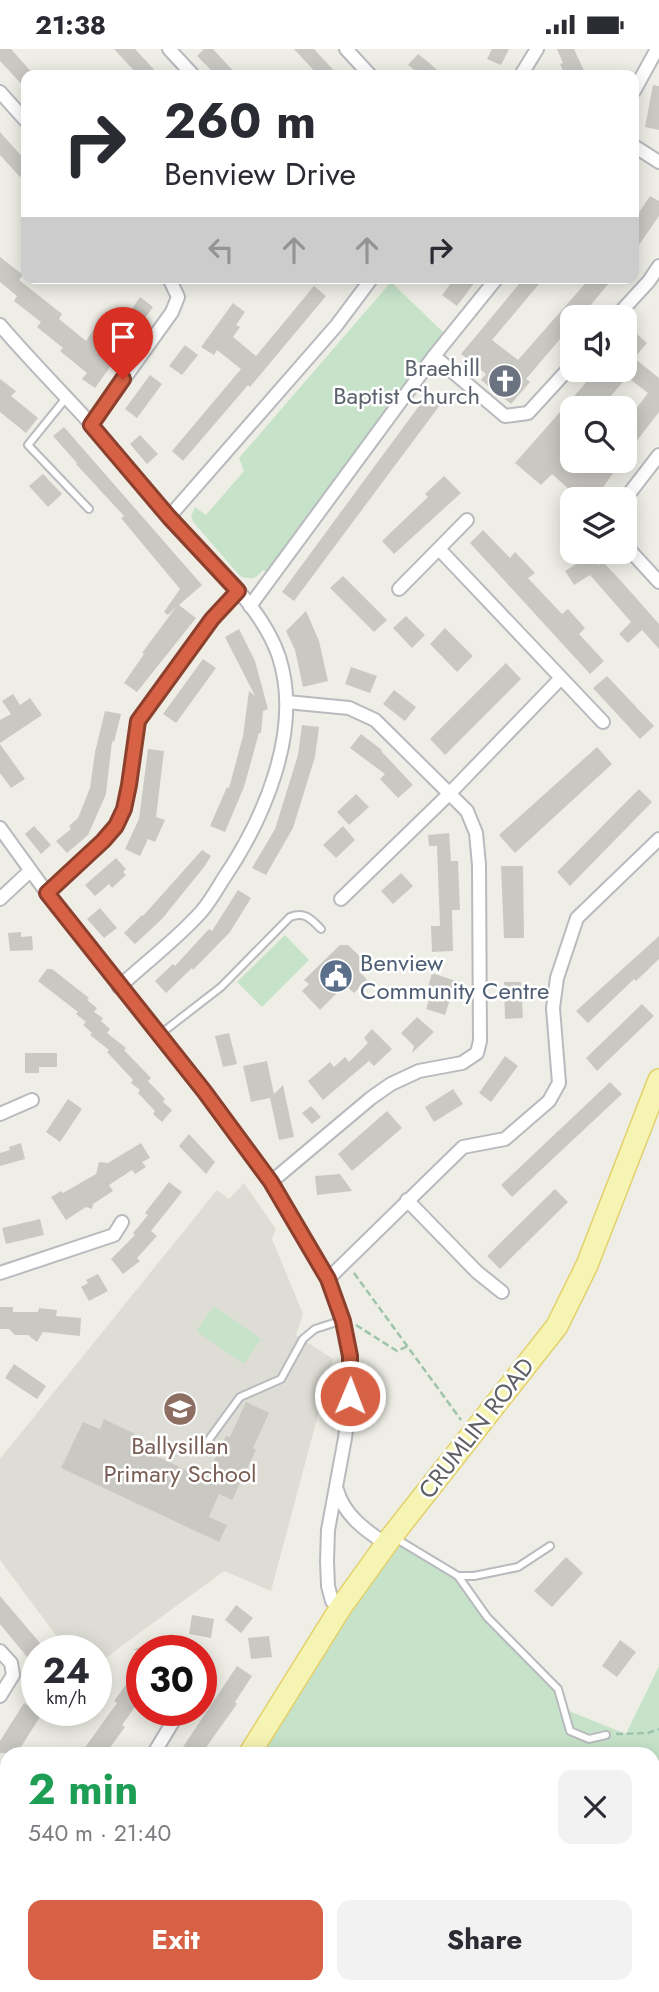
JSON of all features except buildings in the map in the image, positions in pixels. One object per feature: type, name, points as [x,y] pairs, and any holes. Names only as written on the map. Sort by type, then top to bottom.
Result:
[{"type":"main road","name":"CRUMLIN ROAD","points":[[254,1747],[341,1607],[389,1540],[557,1325],[587,1265],[659,1080]]},
{"type":"street","points":[[169,49],[188,70]]},
{"type":"street","points":[[346,49],[365,70]]},
{"type":"street","points":[[524,70],[537,49]]},
{"type":"street","points":[[639,82],[657,49]]},
{"type":"street","points":[[0,92],[21,115]]},
{"type":"street","points":[[639,149],[659,162]]},
{"type":"street","points":[[630,305],[654,285],[659,265]]},
{"type":"street","points":[[91,425],[172,312],[178,297],[172,284]]},
{"type":"street","points":[[169,517],[336,326],[368,284]]},
{"type":"street","points":[[250,606],[434,356],[493,284]]},
{"type":"street","points":[[0,325],[238,591],[250,606],[278,655],[284,679],[287,702],[283,740],[257,822],[233,865],[202,911],[119,987]]},
{"type":"street","points":[[434,356],[505,416],[528,413],[560,378]]},
{"type":"street","points":[[634,487],[659,455]]},
{"type":"street","points":[[400,589],[467,520]]},
{"type":"street","points":[[439,549],[603,722]]},
{"type":"street","points":[[637,558],[659,582]]},
{"type":"street","points":[[47,893],[116,826],[124,809],[138,721],[212,619],[238,591]]},
{"type":"street","points":[[341,899],[449,794],[561,678]]},
{"type":"street","points":[[271,1182],[370,1098],[391,1084],[419,1071],[461,1063],[477,1053],[480,1041],[478,849],[476,833],[467,811],[375,720],[349,708],[287,702]]},
{"type":"street","points":[[0,828],[30,871],[271,1182],[328,1279],[343,1321],[350,1356],[350,1396],[328,1530],[328,1586],[332,1601],[341,1607]]},
{"type":"street","points":[[328,1279],[463,1147],[505,1139],[549,1101],[559,1083],[553,1008],[558,978],[578,918],[659,839]]},
{"type":"street","points":[[0,899],[30,871]]},
{"type":"street","points":[[0,1114],[32,1100]]},
{"type":"street","points":[[407,1200],[477,1272],[502,1292]]},
{"type":"street","points":[[0,1273],[114,1235],[122,1222]]},
{"type":"street","points":[[336,1486],[341,1503],[348,1513],[368,1532],[389,1540]]},
{"type":"street","points":[[0,1651],[11,1663],[13,1675],[0,1696]]},
{"type":"street","points":[[157,1747],[170,1726]]},
{"type":"lane","points":[[66,398],[28,445],[89,509]]},
{"type":"lane","points":[[159,1035],[220,987],[290,917],[297,914],[309,917],[321,929]]},
{"type":"lane","points":[[202,1449],[240,1397],[281,1379],[303,1339],[315,1329],[343,1321]]},
{"type":"lane","points":[[389,1540],[458,1577],[487,1617],[558,1689],[570,1731],[589,1739],[606,1735]]},
{"type":"lane","points":[[458,1577],[518,1567],[550,1546]]},
{"type":"path","points":[[345,1263],[364,1285],[462,1421],[474,1432]]},
{"type":"path","points":[[343,1321],[364,1328],[397,1351],[408,1346]]},
{"type":"path","points":[[606,1735],[648,1733],[659,1729]]},
{"type":"shaded area","name":"Ballysillan Primary School","points":[[244,1183],[276,1229],[272,1239],[303,1314],[296,1335],[333,1359],[271,1591],[224,1571],[137,1635],[126,1635],[126,1643],[112,1653],[112,1635],[56,1635],[0,1560],[0,1459],[217,1190],[229,1199]]},
{"type":"green space","points":[[389,284],[393,284],[445,334],[267,572],[263,570],[253,578],[240,576],[191,517],[195,507],[206,515],[244,471],[239,458]]},
{"type":"green space","points":[[285,935],[309,960],[262,1007],[237,982]]},
{"type":"green space","points":[[214,1306],[261,1339],[244,1364],[196,1331]]},
{"type":"green space","points":[[392,1536],[458,1576],[498,1628],[558,1689],[564,1709],[626,1734],[659,1666],[659,1747],[255,1747]]},
{"type":"place","name":"Braehill Baptist Church","points":[[505,381]]},
{"type":"place","name":"Benview Community Centre","points":[[336,976]]},
{"type":"place","name":"Ballysillan Primary School","points":[[180,1409]]},
{"type":"route","points":[[123,379],[91,425],[169,517],[238,591],[212,619],[138,721],[124,809],[116,826],[47,893],[204,1091],[271,1182],[328,1279],[343,1321],[350,1356],[350,1396]]}]
